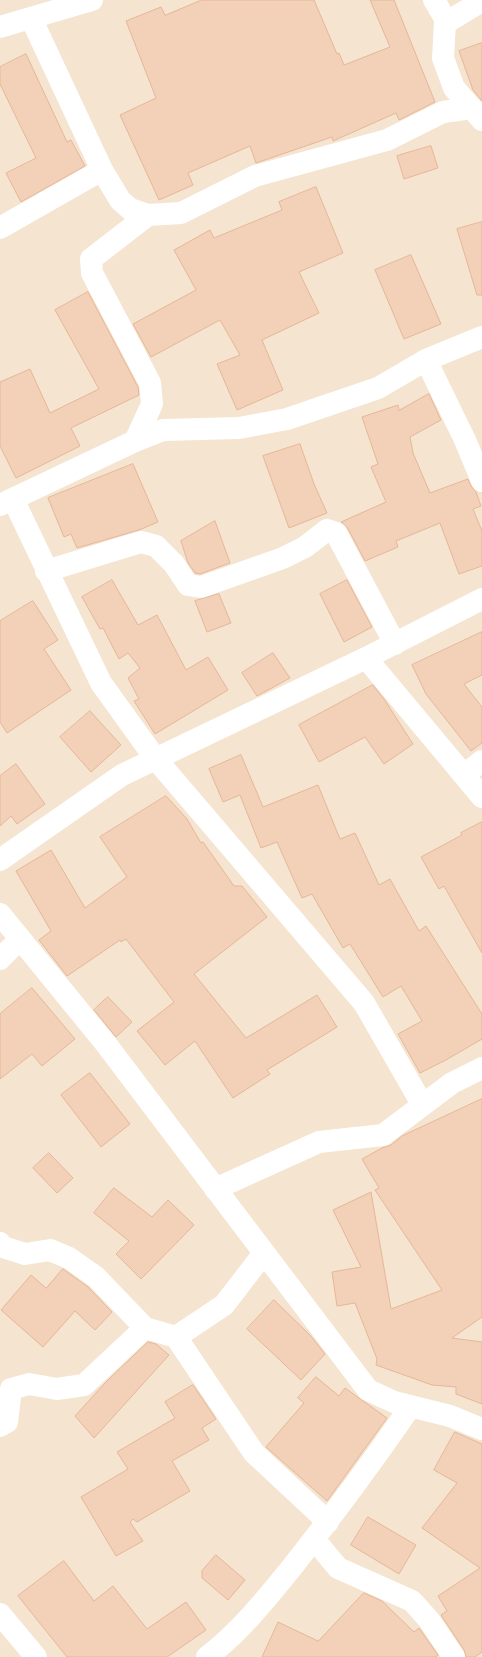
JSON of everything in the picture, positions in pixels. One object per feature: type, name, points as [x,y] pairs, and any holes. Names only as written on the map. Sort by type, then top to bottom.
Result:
[{"type":"street","points":[[0,27],[92,0]]},
{"type":"street","points":[[434,0],[447,22]]},
{"type":"street","points":[[477,114],[454,88],[443,58],[445,23],[482,1]]},
{"type":"street","points":[[31,18],[102,170],[120,200],[130,209],[148,215],[181,213],[255,176],[386,140],[443,112],[477,114]]},
{"type":"street","points":[[0,228],[102,170]]},
{"type":"street","points":[[135,441],[152,404],[150,383],[92,273],[91,259],[148,215]]},
{"type":"street","points":[[422,1104],[364,1003],[155,758],[101,684],[46,571],[3,503],[135,441],[163,430],[239,428],[287,419],[378,388],[426,360],[480,342]]},
{"type":"street","points":[[426,360],[465,440],[482,481]]},
{"type":"street","points":[[46,571],[141,542],[156,546],[174,564],[188,586],[201,587],[284,558],[305,547],[327,530],[336,533],[395,644]]},
{"type":"street","points":[[0,860],[122,774],[395,644],[482,599]]},
{"type":"street","points":[[366,658],[482,797]]},
{"type":"street","points":[[464,775],[482,761]]},
{"type":"street","points":[[0,914],[106,1044],[368,1390],[394,1402],[450,1416],[482,1429]]},
{"type":"street","points":[[0,959],[20,939]]},
{"type":"street","points":[[215,1188],[319,1142],[382,1135],[452,1083],[482,1068]]},
{"type":"street","points":[[0,1243],[3,1246],[25,1254],[50,1250],[69,1258],[96,1278],[145,1328],[176,1337],[254,1452],[328,1522]]},
{"type":"street","points":[[176,1337],[224,1305],[264,1253]]},
{"type":"street","points":[[0,1426],[7,1422],[11,1389],[30,1384],[57,1389],[84,1385],[145,1328]]},
{"type":"street","points":[[207,1657],[221,1647],[267,1598],[351,1492],[411,1406]]},
{"type":"street","points":[[314,1539],[338,1568],[412,1601],[429,1620],[454,1657]]},
{"type":"street","points":[[0,1614],[36,1657]]},
{"type":"shaded area","points":[[0,0],[482,0],[482,1657],[0,1657]]},
{"type":"building","points":[[202,0],[314,0],[337,54],[339,53],[344,65],[390,47],[370,0],[394,0],[435,102],[399,120],[396,113],[333,141],[332,137],[256,163],[250,146],[188,173],[193,185],[159,200],[120,115],[156,98],[126,21],[161,7],[165,15]]},
{"type":"building","points":[[482,43],[482,101],[473,90],[459,51]]},
{"type":"building","points":[[26,54],[67,142],[71,140],[85,166],[21,202],[6,173],[36,158],[0,84],[0,67]]},
{"type":"building","points":[[431,146],[438,168],[404,179],[397,156]]},
{"type":"building","points":[[316,187],[343,253],[299,272],[319,313],[262,340],[283,390],[237,410],[217,364],[240,355],[220,320],[151,357],[133,324],[196,290],[174,250],[210,230],[214,238],[282,210],[279,202]]},
{"type":"building","points":[[482,222],[482,295],[477,295],[457,229]]},
{"type":"building","points":[[411,255],[441,324],[404,339],[375,270]]},
{"type":"building","points":[[88,292],[138,387],[139,395],[71,428],[80,446],[16,478],[0,446],[0,382],[30,369],[50,413],[99,389],[55,310]]},
{"type":"building","points":[[429,394],[441,420],[410,437],[413,453],[430,493],[468,479],[476,492],[481,506],[473,509],[482,531],[482,566],[459,574],[440,523],[396,541],[398,547],[365,561],[347,527],[341,522],[386,502],[371,467],[378,464],[362,417],[398,405],[399,410]]},
{"type":"building","points":[[300,444],[314,484],[327,513],[289,528],[263,456]]},
{"type":"building","points":[[133,464],[158,522],[139,530],[77,548],[71,534],[64,537],[48,498]]},
{"type":"building","points":[[215,521],[230,563],[200,574],[195,573],[188,563],[181,541]]},
{"type":"building","points":[[112,580],[138,625],[157,615],[186,670],[208,657],[228,690],[155,734],[134,701],[139,699],[128,678],[140,668],[128,653],[119,659],[103,628],[100,629],[82,597]]},
{"type":"building","points":[[347,580],[372,627],[344,642],[320,594]]},
{"type":"building","points":[[219,594],[231,623],[207,632],[195,601]]},
{"type":"building","points":[[33,601],[58,640],[44,649],[71,690],[7,733],[0,722],[0,621]]},
{"type":"building","points":[[482,632],[482,675],[464,684],[482,707],[482,743],[471,751],[426,694],[412,665]]},
{"type":"building","points":[[273,653],[290,678],[257,696],[242,673]]},
{"type":"building","points":[[373,685],[384,699],[413,744],[384,764],[365,737],[319,762],[299,725]]},
{"type":"building","points":[[90,711],[121,745],[91,772],[60,737]]},
{"type":"building","points":[[241,755],[263,807],[318,785],[340,839],[355,833],[379,885],[390,879],[419,931],[426,926],[482,1014],[482,1039],[420,1073],[398,1034],[422,1021],[401,986],[383,997],[350,944],[343,948],[312,894],[302,898],[277,842],[261,848],[240,795],[223,802],[209,769]]},
{"type":"building","points":[[16,764],[45,804],[17,824],[11,816],[0,826],[0,776]]},
{"type":"building","points":[[166,796],[187,819],[201,843],[203,842],[234,886],[242,886],[267,917],[194,974],[246,1038],[317,995],[337,1027],[267,1070],[270,1074],[233,1098],[195,1041],[165,1065],[137,1031],[174,1002],[126,939],[121,942],[120,940],[67,976],[39,940],[51,931],[16,871],[51,850],[85,908],[127,877],[100,837]]},
{"type":"building","points":[[482,822],[482,953],[444,886],[439,889],[421,857],[462,835],[461,833]]},
{"type":"building","points":[[32,988],[75,1039],[42,1066],[32,1054],[0,1079],[0,1014]]},
{"type":"building","points":[[108,997],[132,1022],[116,1037],[94,1010]]},
{"type":"building","points":[[90,1073],[130,1124],[101,1147],[61,1095]]},
{"type":"building","points":[[482,1099],[482,1317],[452,1338],[482,1342],[482,1404],[456,1394],[456,1387],[432,1385],[376,1365],[377,1359],[355,1303],[337,1306],[332,1272],[361,1267],[333,1210],[371,1192],[391,1309],[442,1290],[375,1190],[379,1188],[362,1159],[382,1148],[391,1145],[402,1136]]},
{"type":"building","points":[[49,1153],[73,1178],[57,1193],[33,1168]]},
{"type":"building","points":[[114,1188],[152,1217],[168,1200],[194,1225],[141,1279],[116,1254],[129,1241],[94,1213]]},
{"type":"building","points":[[63,1269],[88,1287],[112,1312],[95,1330],[75,1311],[43,1347],[1,1310],[31,1275],[46,1288]]},
{"type":"building","points":[[274,1300],[310,1335],[325,1354],[301,1380],[247,1329]]},
{"type":"building","points":[[148,1342],[156,1344],[169,1355],[94,1438],[75,1416],[105,1383]]},
{"type":"building","points":[[316,1377],[339,1396],[345,1388],[387,1418],[327,1501],[266,1447],[304,1403],[298,1398]]},
{"type":"building","points":[[193,1385],[216,1419],[202,1428],[209,1440],[172,1461],[190,1491],[137,1522],[133,1519],[130,1522],[143,1541],[116,1556],[81,1497],[128,1469],[117,1452],[175,1418],[165,1402]]},
{"type":"building","points":[[455,1432],[482,1444],[482,1652],[475,1657],[466,1657],[464,1650],[441,1615],[447,1611],[438,1596],[480,1568],[422,1528],[457,1483],[434,1470]]},
{"type":"building","points":[[368,1517],[416,1545],[399,1574],[351,1545]]},
{"type":"building","points":[[216,1555],[245,1580],[228,1600],[202,1578],[202,1571]]},
{"type":"building","points":[[64,1561],[94,1601],[113,1586],[147,1629],[186,1602],[206,1630],[167,1657],[67,1657],[18,1596]]},
{"type":"building","points":[[364,1593],[382,1601],[414,1632],[419,1628],[438,1655],[436,1657],[262,1657],[278,1622],[318,1641]]}]
